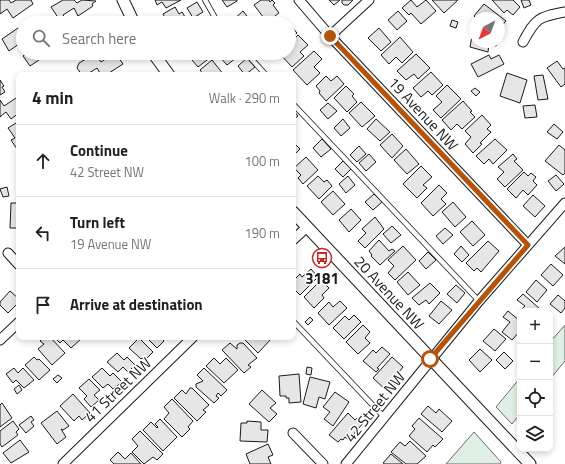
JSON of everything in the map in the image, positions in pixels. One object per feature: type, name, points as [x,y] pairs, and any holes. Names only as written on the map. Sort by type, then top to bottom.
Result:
[{"type":"street","points":[[123,0],[131,16]]},
{"type":"street","name":"19 Avenue NW","points":[[299,0],[330,36],[528,245]]},
{"type":"street","points":[[330,36],[368,0]]},
{"type":"street","points":[[523,42],[538,19],[565,12]]},
{"type":"street","points":[[158,60],[167,72]]},
{"type":"street","name":"42 Street NW","points":[[346,464],[430,359],[565,203]]},
{"type":"street","name":"20 Avenue NW","points":[[296,215],[530,464]]},
{"type":"street","points":[[296,237],[307,227]]},
{"type":"street","points":[[8,253],[16,262]]},
{"type":"street","points":[[0,340],[16,325]]},
{"type":"street","name":"41 Street NW","points":[[63,464],[190,340]]},
{"type":"street","points":[[293,433],[323,464]]},
{"type":"lane","points":[[204,0],[214,16]]},
{"type":"lane","points":[[252,60],[263,72]]},
{"type":"lane","points":[[296,107],[479,301]]},
{"type":"lane","points":[[296,324],[384,417]]},
{"type":"green space","points":[[565,325],[565,361],[553,375],[553,344],[553,339]]},
{"type":"green space","points":[[517,382],[517,418],[512,424],[496,407]]},
{"type":"green space","points":[[474,432],[501,462],[500,464],[446,464]]},
{"type":"building","points":[[0,0],[9,0],[11,3],[16,0],[31,0],[33,4],[13,18],[7,9],[0,14]]},
{"type":"building","points":[[63,0],[74,0],[77,3],[82,0],[96,1],[92,4],[93,6],[78,16],[74,8],[63,15],[64,16],[57,16],[51,7]]},
{"type":"building","points":[[155,0],[181,0],[166,8],[162,2],[157,5]]},
{"type":"building","points":[[222,0],[237,0],[237,1],[227,7]]},
{"type":"building","points":[[261,0],[269,0],[270,2],[272,0],[275,3],[273,5],[279,13],[275,16],[262,16],[254,5]]},
{"type":"building","points":[[329,0],[340,0],[334,5]]},
{"type":"building","points":[[342,0],[353,0],[348,5],[344,5]]},
{"type":"building","points":[[411,0],[417,7],[426,0],[436,11],[421,24],[411,13],[409,15],[402,8]]},
{"type":"building","points":[[432,0],[458,0],[444,13]]},
{"type":"building","points":[[492,0],[513,0],[520,7],[513,15],[507,10],[503,12]]},
{"type":"building","points":[[521,0],[529,0],[531,5],[524,8]]},
{"type":"building","points":[[197,2],[203,12],[196,16],[192,16],[187,8]]},
{"type":"building","points":[[484,4],[494,12],[477,12]]},
{"type":"building","points":[[175,7],[179,14],[182,12],[184,16],[164,16],[163,14]]},
{"type":"building","points":[[243,11],[247,16],[237,16]]},
{"type":"building","points":[[398,11],[407,21],[397,30],[388,20]]},
{"type":"building","points":[[452,20],[458,22],[456,28],[450,26]]},
{"type":"building","points":[[379,28],[391,42],[381,51],[368,38]]},
{"type":"building","points":[[16,29],[16,46],[9,51],[2,39]]},
{"type":"building","points":[[298,35],[308,45],[300,52],[304,56],[292,67],[286,60],[296,60],[296,37]]},
{"type":"building","points":[[400,37],[413,52],[402,63],[396,57],[389,64],[381,55]]},
{"type":"building","points":[[474,48],[488,48],[488,52]]},
{"type":"building","points":[[314,51],[322,59],[314,67],[320,73],[307,85],[293,70]]},
{"type":"building","points":[[416,54],[430,68],[418,79],[414,74],[406,80],[397,71]]},
{"type":"building","points":[[489,55],[491,59],[499,55],[504,64],[478,77],[471,64]]},
{"type":"building","points":[[26,60],[39,60],[30,66]]},
{"type":"building","points":[[84,60],[100,60],[101,62],[104,60],[120,60],[123,64],[111,72],[99,72],[97,68],[91,72],[80,72],[77,68],[79,63]]},
{"type":"building","points":[[192,60],[207,60],[198,67]]},
{"type":"building","points":[[212,60],[222,72],[202,72],[200,70]]},
{"type":"building","points":[[222,60],[233,60],[227,65]]},
{"type":"building","points":[[245,60],[249,60],[255,67],[249,72],[243,72],[238,66]]},
{"type":"building","points":[[557,61],[563,69],[565,68],[565,84],[561,87],[547,68]]},
{"type":"building","points":[[431,72],[443,85],[432,95],[428,91],[421,97],[413,88]]},
{"type":"building","points":[[507,73],[527,80],[520,103],[500,96]]},
{"type":"building","points":[[543,75],[548,99],[538,100],[534,76]]},
{"type":"building","points":[[326,76],[331,81],[337,76],[344,84],[326,101],[319,93],[320,91],[316,86]]},
{"type":"building","points":[[0,80],[4,86],[2,87],[5,92],[0,95]]},
{"type":"building","points":[[447,85],[461,99],[441,118],[433,110],[442,102],[436,96]]},
{"type":"building","points":[[346,86],[354,94],[352,96],[357,102],[347,112],[334,98]]},
{"type":"building","points":[[475,88],[480,92],[476,96],[471,91]]},
{"type":"building","points":[[16,98],[16,115],[11,119],[6,112],[0,117],[0,100],[4,106]]},
{"type":"building","points":[[463,101],[475,117],[462,129],[457,124],[451,130],[442,120]]},
{"type":"building","points":[[361,102],[375,116],[362,127],[349,113]]},
{"type":"building","points":[[328,103],[337,111],[328,119],[320,110]]},
{"type":"building","points":[[535,105],[537,117],[525,118],[523,106]]},
{"type":"building","points":[[482,115],[491,125],[487,129],[491,132],[473,153],[465,144],[471,137],[465,131]]},
{"type":"building","points":[[343,119],[350,128],[341,136],[334,128]]},
{"type":"building","points":[[376,119],[390,132],[380,141],[367,129]]},
{"type":"building","points":[[16,123],[16,148],[11,140],[15,138],[8,128]]},
{"type":"building","points":[[554,124],[563,132],[557,139],[547,132]]},
{"type":"building","points":[[392,134],[403,146],[392,158],[380,145]]},
{"type":"building","points":[[322,139],[331,149],[321,157],[313,148]]},
{"type":"building","points":[[495,139],[507,150],[493,164],[489,159],[484,164],[476,156]]},
{"type":"building","points":[[296,145],[300,149],[296,153]]},
{"type":"building","points":[[559,145],[565,150],[565,173],[563,175],[545,161]]},
{"type":"building","points":[[359,146],[366,154],[357,162],[350,155]]},
{"type":"building","points":[[406,149],[419,164],[407,174],[394,160]]},
{"type":"building","points":[[369,154],[376,162],[366,171],[359,163]]},
{"type":"building","points":[[513,154],[517,159],[514,161],[523,170],[505,187],[497,179],[504,172],[498,167]]},
{"type":"building","points":[[306,157],[318,170],[303,184],[298,178],[301,175],[296,170],[296,166]]},
{"type":"building","points":[[343,161],[351,169],[343,177],[335,169]]},
{"type":"building","points":[[421,166],[432,177],[423,185],[427,188],[417,198],[403,184]]},
{"type":"building","points":[[524,172],[528,176],[531,173],[536,177],[533,181],[537,185],[528,195],[523,190],[516,198],[507,189]]},
{"type":"building","points":[[556,175],[564,184],[556,191],[548,181]]},
{"type":"building","points":[[318,176],[324,182],[327,180],[332,186],[319,199],[307,186]]},
{"type":"building","points":[[348,176],[355,185],[346,193],[339,184]]},
{"type":"building","points":[[439,185],[447,193],[441,199],[446,204],[433,216],[421,203]]},
{"type":"building","points":[[7,187],[9,196],[3,197],[0,189]]},
{"type":"building","points":[[333,191],[345,204],[333,215],[321,202]]},
{"type":"building","points":[[374,194],[382,202],[373,210],[365,202]]},
{"type":"building","points":[[533,195],[545,206],[535,217],[523,206]]},
{"type":"building","points":[[453,202],[466,217],[455,227],[442,212]]},
{"type":"building","points":[[11,203],[16,203],[16,228],[10,228]]},
{"type":"building","points":[[351,209],[361,220],[349,232],[339,220]]},
{"type":"building","points":[[375,217],[384,229],[365,248],[358,241],[366,233],[362,229]]},
{"type":"building","points":[[472,221],[485,235],[473,246],[460,232]]},
{"type":"building","points":[[392,226],[401,235],[391,243],[383,234]]},
{"type":"building","points":[[445,228],[453,235],[443,244],[436,236]]},
{"type":"building","points":[[379,240],[389,251],[392,249],[395,251],[380,265],[371,256],[372,255],[369,251]]},
{"type":"building","points":[[488,241],[499,251],[481,272],[477,268],[474,271],[466,263]]},
{"type":"building","points":[[403,246],[416,260],[395,280],[388,273],[394,266],[388,260]]},
{"type":"building","points":[[461,246],[469,255],[462,262],[454,254]]},
{"type":"building","points":[[565,247],[565,264],[555,256]]},
{"type":"building","points":[[428,252],[436,260],[426,269],[419,261]]},
{"type":"building","points":[[551,264],[563,275],[553,286],[541,275]]},
{"type":"building","points":[[311,269],[318,277],[300,295],[296,291],[296,278],[300,274],[302,277]]},
{"type":"building","points":[[408,272],[420,285],[408,295],[397,282]]},
{"type":"building","points":[[321,280],[329,288],[322,295],[324,298],[314,308],[304,297]]},
{"type":"building","points":[[536,280],[547,290],[537,302],[526,292]]},
{"type":"building","points":[[430,283],[440,293],[429,304],[426,300],[419,305],[412,298]]},
{"type":"building","points":[[456,285],[465,293],[457,303],[447,294]]},
{"type":"building","points":[[10,291],[16,296],[16,305],[8,313],[0,305],[0,302]]},
{"type":"building","points":[[523,294],[539,308],[523,308],[525,306],[517,300]]},
{"type":"building","points":[[558,295],[565,301],[565,308],[561,313],[550,304]]},
{"type":"building","points":[[340,301],[347,308],[329,325],[318,313],[329,302],[333,307]]},
{"type":"building","points":[[441,301],[452,310],[439,324],[429,316]]},
{"type":"building","points":[[508,311],[517,318],[517,334],[512,340],[502,332],[510,322],[503,317]]},
{"type":"building","points":[[354,315],[361,322],[344,339],[333,328],[345,316],[349,320]]},
{"type":"building","points":[[310,317],[313,320],[308,325],[305,322]]},
{"type":"building","points":[[363,325],[370,332],[365,338],[370,343],[358,354],[346,342]]},
{"type":"building","points":[[494,329],[506,339],[495,351],[483,341]]},
{"type":"building","points":[[53,340],[65,353],[52,365],[38,349],[44,344],[40,341]]},
{"type":"building","points":[[63,340],[80,340],[71,348]]},
{"type":"building","points":[[137,340],[141,340],[153,352],[145,360],[142,358],[141,359],[129,348]]},
{"type":"building","points":[[149,340],[164,341],[157,348]]},
{"type":"building","points":[[245,340],[270,340],[258,353]]},
{"type":"building","points":[[230,343],[237,349],[237,345],[243,343],[257,358],[248,365],[251,367],[244,373],[222,350]]},
{"type":"building","points":[[382,347],[390,354],[377,368],[379,369],[376,372],[363,361],[373,350],[376,353]]},
{"type":"building","points":[[480,349],[492,360],[480,372],[469,360]]},
{"type":"building","points":[[504,352],[513,361],[505,369],[496,360]]},
{"type":"building","points":[[117,353],[124,360],[127,357],[135,365],[128,372],[123,367],[118,372],[107,362]]},
{"type":"building","points":[[34,357],[37,360],[39,359],[50,370],[39,380],[25,365]]},
{"type":"building","points":[[392,357],[403,367],[398,373],[401,377],[388,392],[373,378]]},
{"type":"building","points":[[214,358],[220,364],[226,358],[238,370],[224,383],[206,366]]},
{"type":"building","points":[[307,367],[312,368],[311,375],[306,374]]},
{"type":"building","points":[[14,368],[18,373],[23,368],[34,380],[24,388],[16,380],[13,383],[6,374]]},
{"type":"building","points":[[102,368],[110,376],[113,373],[122,382],[113,389],[108,384],[103,388],[92,377]]},
{"type":"building","points":[[204,368],[227,390],[221,396],[218,393],[216,396],[219,398],[214,403],[196,387],[196,384],[203,381],[197,375]]},
{"type":"building","points":[[299,374],[301,402],[289,403],[289,398],[286,398],[286,396],[280,396],[279,376]]},
{"type":"building","points":[[58,375],[62,378],[57,383],[53,379]]},
{"type":"building","points":[[310,377],[330,382],[325,399],[319,397],[316,408],[303,404]]},
{"type":"building","points":[[89,379],[100,390],[94,395],[99,400],[91,407],[84,399],[87,396],[79,388]]},
{"type":"building","points":[[19,385],[22,390],[17,394],[14,389]]},
{"type":"building","points":[[190,388],[192,388],[209,405],[203,410],[206,412],[197,421],[174,398],[182,390],[186,394]]},
{"type":"building","points":[[262,390],[276,403],[270,408],[277,414],[269,422],[249,404]]},
{"type":"building","points":[[335,392],[349,402],[333,426],[324,419],[330,412],[323,407]]},
{"type":"building","points":[[73,394],[90,413],[82,420],[79,416],[74,421],[60,406]]},
{"type":"building","points":[[172,399],[193,421],[188,427],[190,429],[182,437],[164,419],[169,413],[164,407]]},
{"type":"building","points":[[2,403],[12,418],[0,427],[0,405]]},
{"type":"building","points":[[428,406],[436,413],[439,409],[452,421],[442,432],[421,414]]},
{"type":"building","points":[[57,411],[69,426],[63,430],[61,429],[66,437],[57,444],[41,423]]},
{"type":"building","points":[[348,413],[355,420],[357,418],[363,423],[349,440],[345,437],[343,440],[341,439],[338,442],[329,435]]},
{"type":"building","points":[[31,416],[34,420],[31,422],[34,426],[26,433],[19,425]]},
{"type":"building","points":[[419,418],[443,439],[435,447],[433,445],[427,452],[409,436],[415,429],[412,426]]},
{"type":"building","points":[[160,419],[177,437],[163,451],[143,430],[151,422],[157,428],[158,427],[155,424]]},
{"type":"building","points":[[13,421],[19,429],[16,432],[18,435],[2,447],[0,444],[0,431]]},
{"type":"building","points":[[247,421],[261,422],[261,430],[268,430],[267,442],[240,441],[241,423],[247,423]]},
{"type":"building","points":[[140,431],[163,454],[157,460],[153,457],[144,464],[132,452],[138,446],[132,439]]},
{"type":"building","points":[[20,440],[29,452],[11,463],[3,453]]},
{"type":"building","points":[[410,441],[426,456],[417,464],[406,464],[391,452],[400,442],[405,446]]},
{"type":"building","points":[[268,444],[273,455],[268,457],[271,464],[250,464],[246,454]]},
{"type":"building","points":[[118,452],[125,459],[131,453],[141,464],[114,464],[110,460]]},
{"type":"building","points":[[391,454],[403,464],[383,463]]},
{"type":"place","name":"3181","points":[[322,258]]},
{"type":"route","points":[[330,36],[528,245],[430,359]]}]
